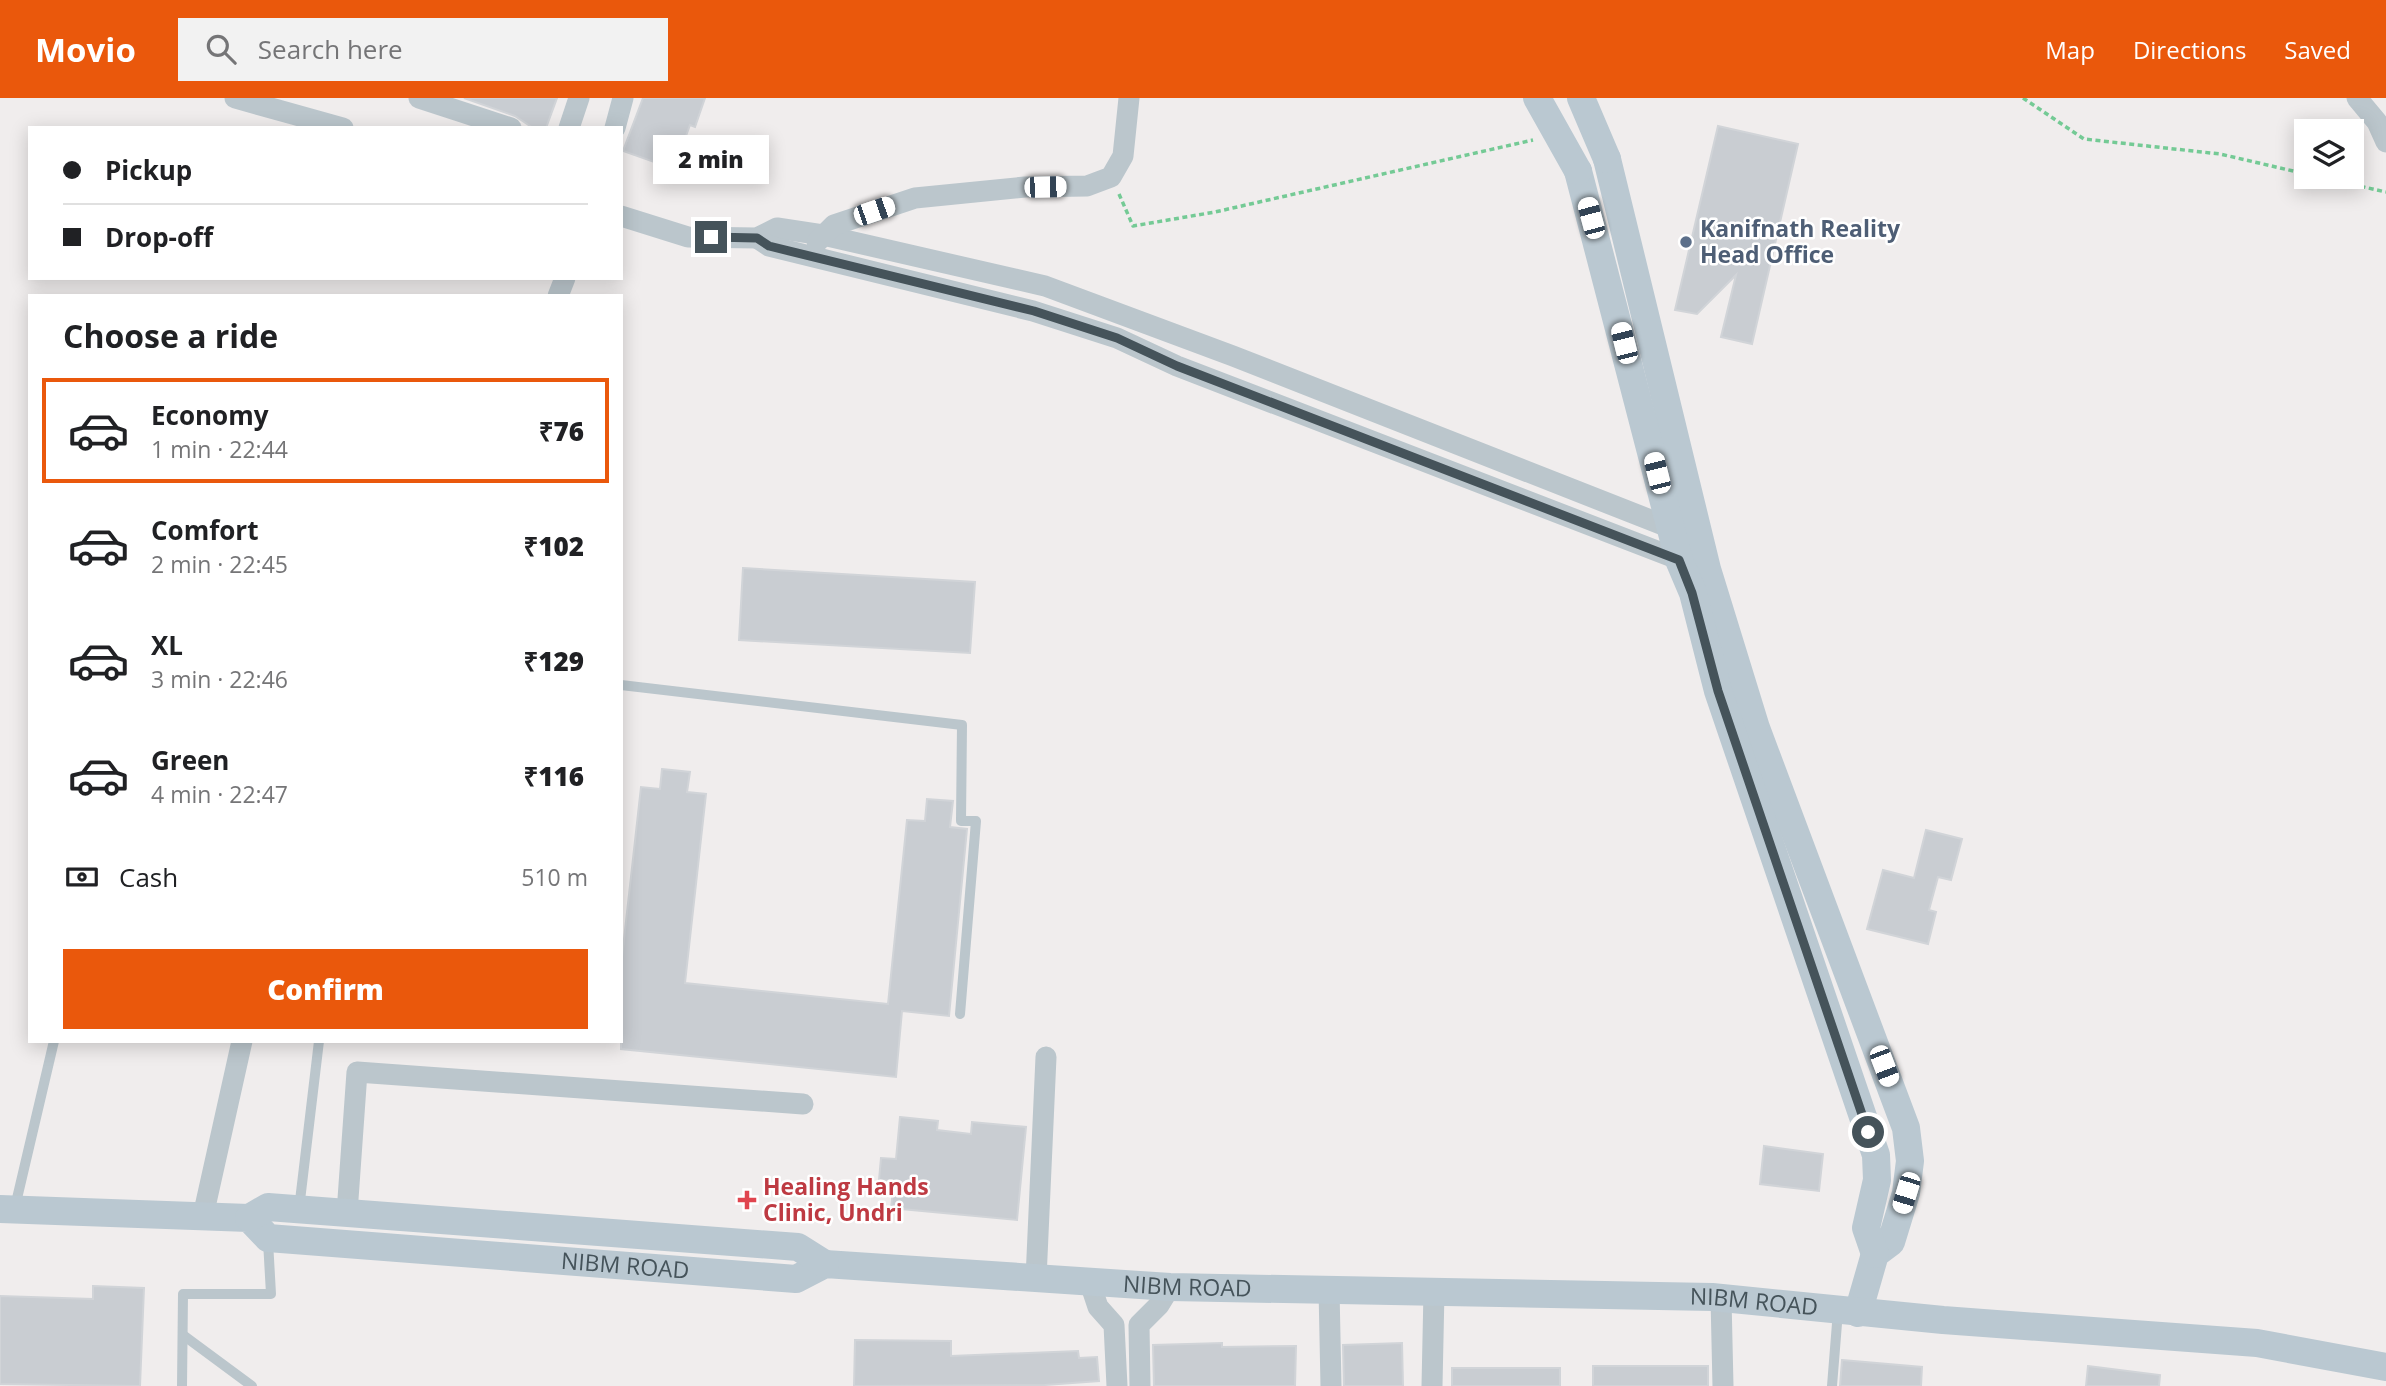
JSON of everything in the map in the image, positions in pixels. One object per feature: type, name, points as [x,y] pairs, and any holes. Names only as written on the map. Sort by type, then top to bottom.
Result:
[{"type":"main road","points":[[1537,98],[1578,171],[1679,560],[1692,593],[1718,691],[1876,1155],[1877,1180],[1866,1228],[1875,1254]]},
{"type":"main road","points":[[1581,98],[1607,159],[1702,538],[1707,569],[1756,727],[1906,1128],[1910,1161],[1906,1193],[1891,1242],[1875,1254],[1848,1312]]},
{"type":"main road","points":[[258,1228],[268,1207],[798,1247],[825,1264]]},
{"type":"main road","name":"NIBM ROAD","points":[[7,1209],[203,1216],[258,1228],[796,1279],[825,1264],[1170,1287],[1721,1298],[1848,1312],[2257,1343],[2386,1367]]},
{"type":"street","points":[[235,98],[336,126]]},
{"type":"street","points":[[419,98],[505,126]]},
{"type":"street","points":[[570,126],[579,98]]},
{"type":"street","points":[[616,126],[623,98]]},
{"type":"street","points":[[805,253],[834,225],[915,198],[1025,187],[1087,186],[1111,177],[1123,156],[1129,98]]},
{"type":"street","points":[[2357,98],[2377,122],[2386,142]]},
{"type":"street","points":[[623,217],[688,237],[757,238],[777,228],[823,235],[1045,286],[1233,355],[1673,530],[1702,538]]},
{"type":"street","points":[[757,238],[769,246],[1034,311],[1117,338],[1177,366],[1707,569]]},
{"type":"street","points":[[203,1216],[242,1043]]},
{"type":"street","points":[[1035,1279],[1046,1057]]},
{"type":"street","points":[[347,1213],[357,1072],[803,1104]]},
{"type":"street","points":[[1090,1283],[1098,1307],[1114,1325],[1117,1386]]},
{"type":"street","points":[[1140,1386],[1139,1325],[1159,1305],[1170,1287]]},
{"type":"street","points":[[1329,1289],[1331,1386]]},
{"type":"street","points":[[1432,1386],[1434,1291]]},
{"type":"street","points":[[1721,1298],[1723,1386]]},
{"type":"lane","points":[[623,685],[962,725],[961,821],[976,821],[960,1014]]},
{"type":"lane","points":[[7,1209],[53,1043]]},
{"type":"lane","points":[[299,1209],[319,1043]]},
{"type":"lane","points":[[182,1386],[183,1294],[271,1294],[258,1228]]},
{"type":"lane","points":[[1832,1386],[1848,1312]]},
{"type":"lane","points":[[183,1335],[252,1386]]},
{"type":"path","points":[[2023,98],[2084,139],[2220,154],[2294,171]]},
{"type":"path","points":[[1111,177],[1133,226],[1215,212],[1539,139]]},
{"type":"path","points":[[2364,187],[2386,192]]},
{"type":"building","points":[[464,98],[557,98],[547,126],[530,126],[515,116]]},
{"type":"building","points":[[643,98],[705,98],[695,127],[690,125],[674,169],[623,151]]},
{"type":"building","points":[[1718,126],[1798,144],[1752,344],[1721,337],[1736,275],[1697,314],[1675,310]]},
{"type":"building","points":[[743,568],[975,582],[970,653],[739,640]]},
{"type":"building","points":[[662,769],[690,772],[687,792],[706,794],[685,983],[888,1004],[907,820],[925,821],[927,799],[953,801],[950,827],[967,829],[949,1016],[902,1011],[896,1077],[621,1049],[623,948],[641,787],[660,789]]},
{"type":"building","points":[[1926,830],[1962,839],[1951,880],[1938,877],[1929,910],[1936,912],[1928,944],[1867,929],[1883,870],[1914,878]]},
{"type":"building","points":[[900,1117],[938,1121],[937,1130],[971,1134],[972,1122],[1026,1127],[1017,1220],[891,1208],[894,1181],[879,1180],[881,1158],[896,1159]]},
{"type":"building","points":[[1764,1146],[1823,1154],[1819,1191],[1760,1184]]},
{"type":"building","points":[[93,1286],[144,1288],[140,1386],[0,1384],[0,1296],[93,1299]]},
{"type":"building","points":[[855,1340],[951,1341],[951,1356],[1078,1351],[1079,1358],[1097,1357],[1099,1381],[1045,1385],[854,1386]]},
{"type":"building","points":[[1222,1343],[1222,1347],[1296,1346],[1295,1386],[1154,1386],[1153,1345]]},
{"type":"building","points":[[1402,1343],[1403,1386],[1344,1386],[1343,1345]]},
{"type":"building","points":[[1842,1360],[1922,1367],[1921,1386],[1840,1386]]},
{"type":"building","points":[[1593,1366],[1708,1366],[1708,1386],[1593,1386]]},
{"type":"building","points":[[2088,1366],[2160,1375],[2159,1386],[2086,1386]]},
{"type":"building","points":[[1452,1368],[1560,1368],[1560,1386],[1452,1386]]},
{"type":"place","name":"Kanifnath Reality Head Office","points":[[1686,242]]},
{"type":"place","name":"Healing Hands Clinic, Undri","points":[[747,1200]]},
{"type":"route","points":[[711,237],[757,238],[769,246],[1034,311],[1117,338],[1177,366],[1679,560],[1692,593],[1718,691],[1868,1132]]}]
